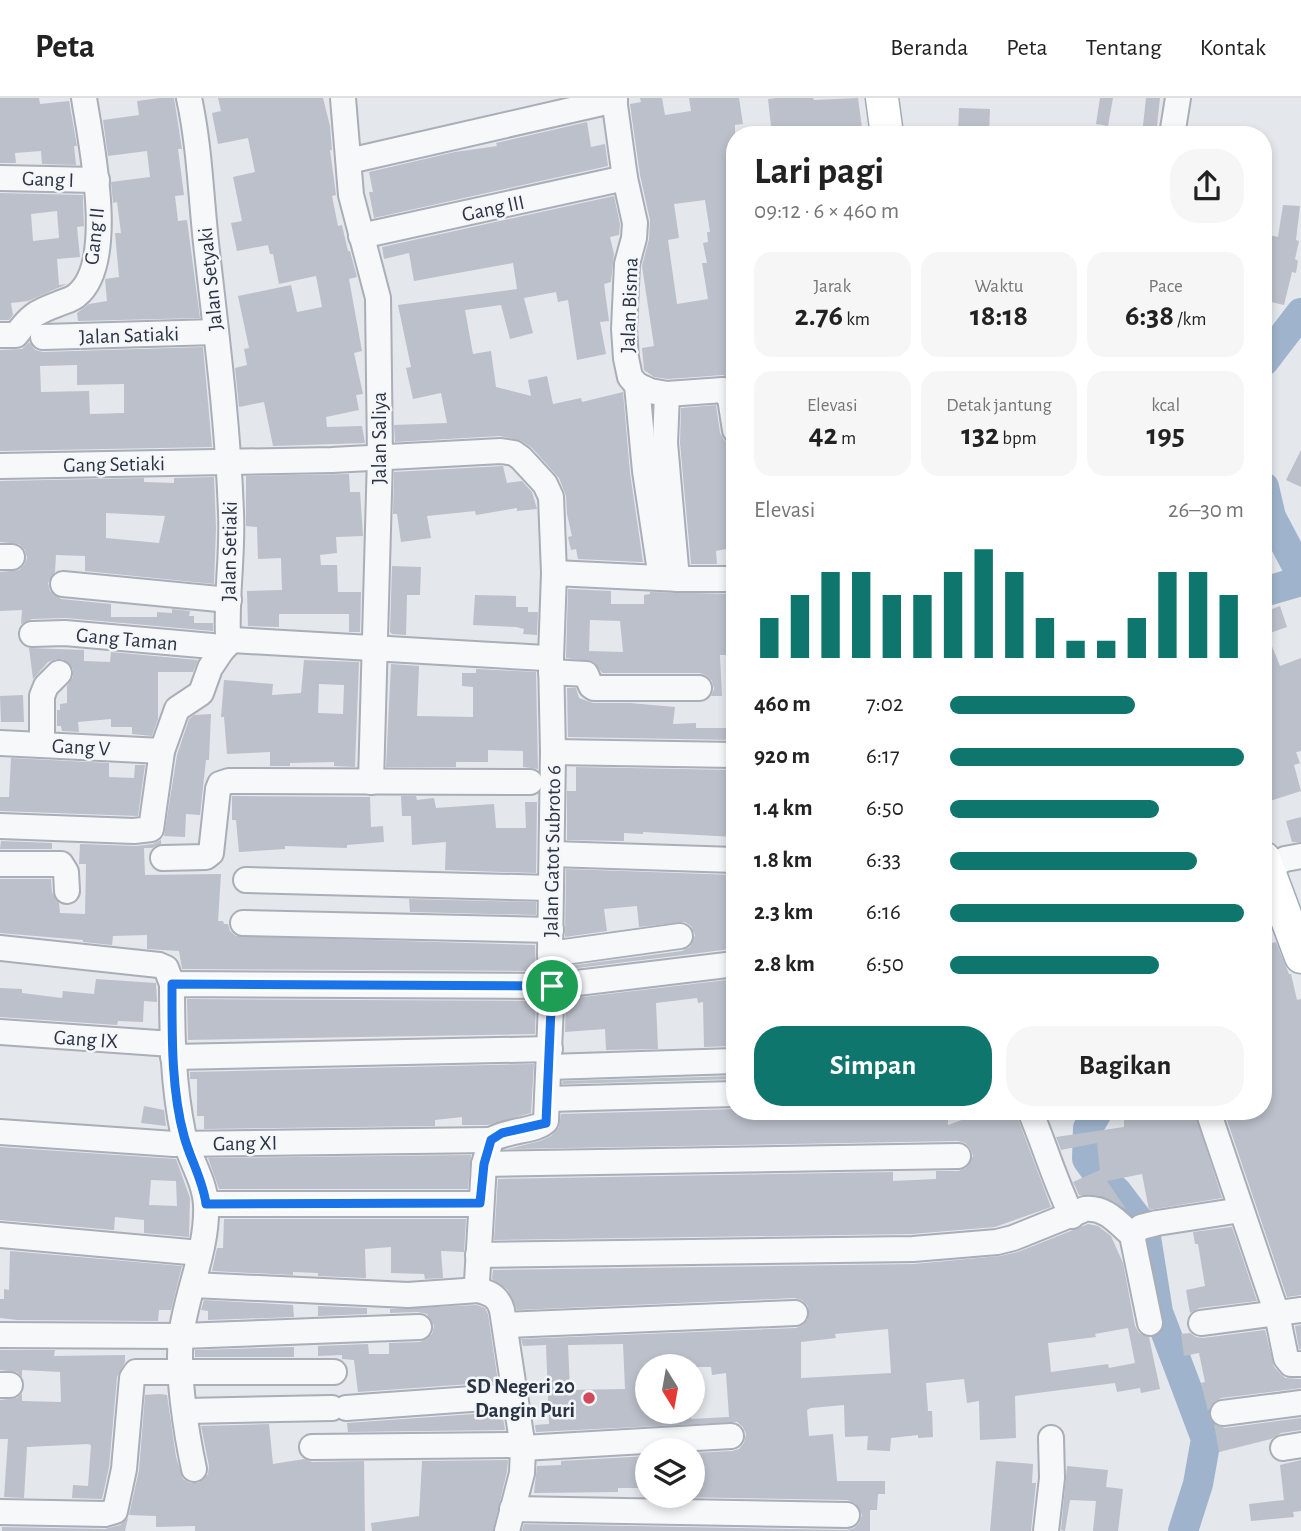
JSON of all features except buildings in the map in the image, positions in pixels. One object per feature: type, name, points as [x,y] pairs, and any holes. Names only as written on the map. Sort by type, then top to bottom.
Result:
[{"type":"main road","points":[[882,98],[886,126]]},
{"type":"main road","points":[[1272,879],[1301,957]]},
{"type":"street","name":"Gang II","points":[[8,335],[30,316],[79,295],[86,284],[97,251],[100,217],[97,180],[84,98]]},
{"type":"street","name":"Jalan Setyaki","points":[[189,98],[228,461]]},
{"type":"street","name":"Jalan Saliya","points":[[343,98],[351,195],[378,298],[380,457],[370,782]]},
{"type":"street","points":[[1173,126],[1178,98]]},
{"type":"street","points":[[349,162],[614,99]]},
{"type":"street","name":"Jalan Bisma","points":[[614,99],[625,178],[635,223],[634,238],[626,264],[626,358],[630,377],[637,385],[645,471],[669,578]]},
{"type":"street","name":"Gang I","points":[[0,178],[97,180]]},
{"type":"street","name":"Gang III","points":[[361,236],[625,178]]},
{"type":"street","name":"Jalan Satiaki","points":[[43,337],[216,332]]},
{"type":"street","points":[[637,385],[667,394],[717,389],[726,392]]},
{"type":"street","points":[[667,394],[665,443],[669,578]]},
{"type":"street","name":"Jalan Gatot Subroto 6","points":[[380,457],[514,453],[541,479],[551,497],[554,573],[548,665],[553,752],[550,942],[552,986],[546,1123],[502,1133],[491,1140]]},
{"type":"street","name":"Gang Setiaki","points":[[0,466],[380,457]]},
{"type":"street","name":"Jalan Setiaki","points":[[227,645],[232,570],[228,461]]},
{"type":"street","points":[[554,573],[726,579]]},
{"type":"street","points":[[63,584],[229,600]]},
{"type":"street","name":"Gang Taman","points":[[32,634],[65,633],[212,646],[227,645]]},
{"type":"street","points":[[0,825],[149,830],[153,822],[162,751],[177,709],[201,693],[210,668],[227,645],[374,648],[548,665],[586,674],[594,688],[699,688]]},
{"type":"street","points":[[42,745],[42,696],[46,686],[59,673]]},
{"type":"street","name":"Gang V","points":[[0,743],[162,751]]},
{"type":"street","points":[[553,752],[726,755]]},
{"type":"street","points":[[163,858],[206,857],[211,853],[218,789],[224,783],[234,780],[530,782]]},
{"type":"street","points":[[552,854],[726,860]]},
{"type":"street","points":[[1272,862],[1301,856]]},
{"type":"street","points":[[0,864],[61,864],[66,872],[67,891]]},
{"type":"street","points":[[246,880],[551,888]]},
{"type":"street","points":[[243,923],[550,942],[680,936]]},
{"type":"street","points":[[0,948],[159,965],[166,968],[172,984],[172,1051],[183,1133],[206,1204],[200,1253],[181,1336],[181,1370],[194,1469]]},
{"type":"street","points":[[172,984],[552,986],[726,965]]},
{"type":"street","name":"Gang IX","points":[[0,1032],[172,1051],[726,1060]]},
{"type":"street","points":[[547,1099],[726,1094]]},
{"type":"street","points":[[1034,1120],[1072,1216]]},
{"type":"street","points":[[1211,1120],[1241,1210],[1289,1312],[1286,1358],[1291,1364],[1301,1364]]},
{"type":"street","name":"Gang XI","points":[[0,1132],[153,1144],[491,1140]]},
{"type":"street","points":[[479,1290],[480,1203],[484,1164],[491,1140]]},
{"type":"street","points":[[484,1164],[958,1156]]},
{"type":"street","points":[[206,1204],[480,1203]]},
{"type":"street","points":[[478,1255],[913,1249],[997,1242],[1085,1209],[1104,1210],[1132,1235],[1150,1323]]},
{"type":"street","points":[[1132,1235],[1141,1227],[1157,1223],[1241,1210]]},
{"type":"street","points":[[0,1235],[200,1253]]},
{"type":"street","points":[[193,1285],[408,1295],[479,1290],[494,1295],[499,1300],[505,1325],[523,1446],[522,1473],[509,1520],[847,1515]]},
{"type":"street","points":[[1201,1323],[1289,1312]]},
{"type":"street","points":[[505,1325],[795,1314]]},
{"type":"street","points":[[0,1335],[181,1336],[419,1327]]},
{"type":"street","points":[[0,1512],[105,1514],[115,1511],[124,1469],[133,1375],[141,1370],[334,1371]]},
{"type":"street","points":[[186,1411],[339,1408],[514,1396]]},
{"type":"street","points":[[1223,1413],[1301,1403]]},
{"type":"street","points":[[312,1447],[523,1446],[731,1436]]},
{"type":"street","points":[[1046,1531],[1052,1478],[1051,1437]]},
{"type":"waterway","points":[[1272,351],[1301,313]]},
{"type":"waterway","points":[[1272,519],[1301,574]]},
{"type":"waterway","points":[[1272,590],[1301,581]]},
{"type":"waterway","points":[[1093,1120],[1088,1128],[1087,1159],[1139,1221]]},
{"type":"waterway","points":[[1146,1237],[1158,1312],[1206,1439],[1198,1484],[1183,1531]]},
{"type":"place","name":"SD Negeri 20 Dangin Puri","points":[[589,1398]]},
{"type":"route","points":[[172,984],[552,986],[546,1123],[502,1133],[491,1140],[484,1164],[480,1203],[206,1204],[181,1121],[173,1057],[172,984]]}]
